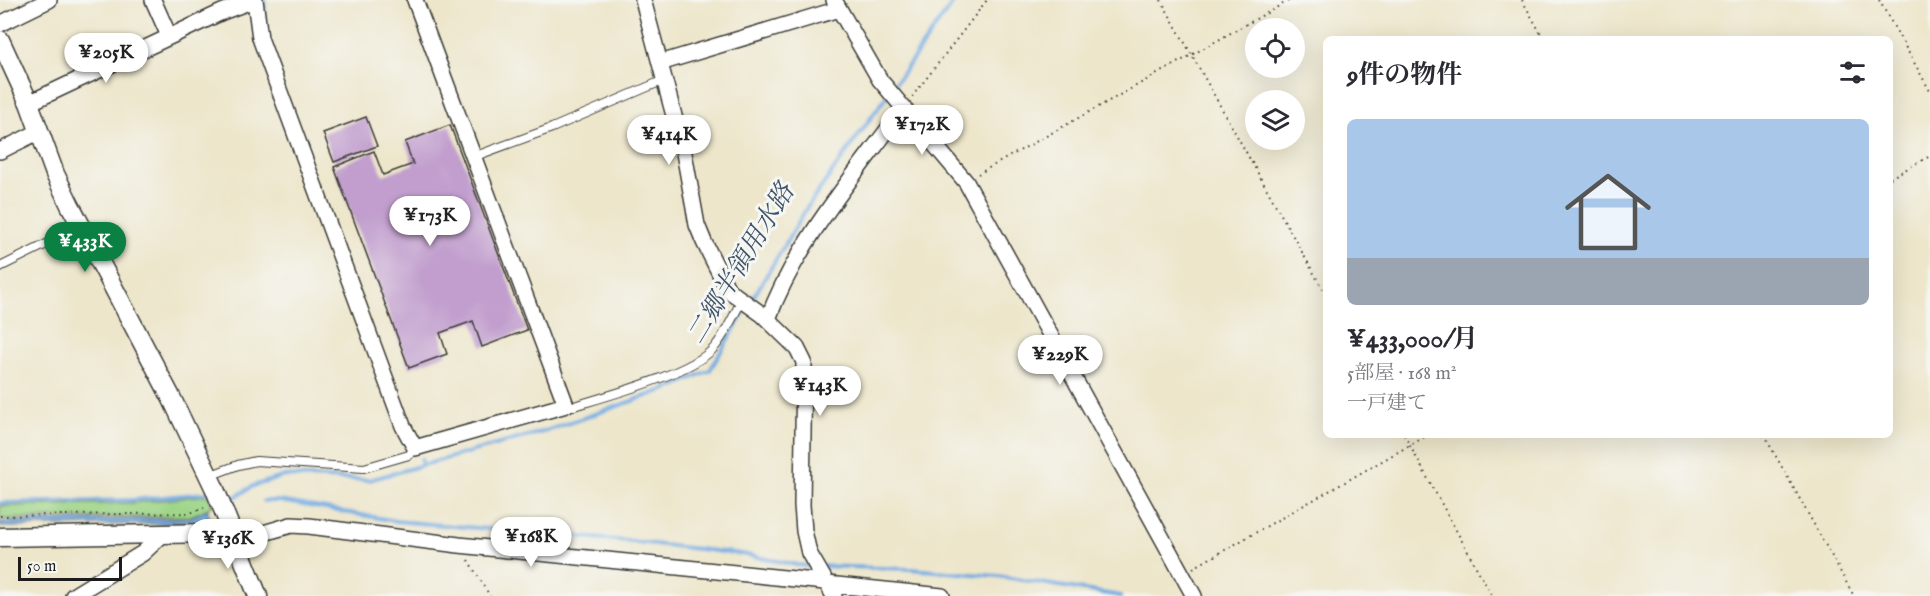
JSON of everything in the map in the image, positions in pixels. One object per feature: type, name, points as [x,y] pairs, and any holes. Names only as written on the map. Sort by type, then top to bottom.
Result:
[{"type":"street","points":[[0,24],[49,0]]},
{"type":"street","points":[[153,0],[169,36]]},
{"type":"street","points":[[29,103],[169,36],[219,6],[254,0],[260,38],[403,426],[415,448],[566,405],[415,0]]},
{"type":"street","points":[[643,0],[684,153],[697,225],[728,290],[766,317],[797,348],[804,362],[802,505],[809,553],[827,584]]},
{"type":"street","points":[[660,63],[836,4],[880,80],[966,182],[1194,596]]},
{"type":"street","points":[[0,40],[5,65],[29,103],[55,174],[171,397],[211,481],[258,596]]},
{"type":"street","points":[[766,317],[794,261],[903,109]]},
{"type":"street","points":[[0,151],[40,131]]},
{"type":"street","points":[[0,537],[162,534],[291,525],[942,596]]},
{"type":"street","points":[[73,596],[143,552],[162,534]]},
{"type":"lane","points":[[473,157],[552,128],[664,80]]},
{"type":"lane","points":[[0,267],[81,227]]},
{"type":"lane","points":[[566,405],[574,406],[632,388],[705,356],[714,348],[726,330],[742,300]]},
{"type":"lane","points":[[211,481],[238,465],[256,461],[364,468],[409,455],[415,448]]},
{"type":"path","points":[[903,109],[987,0]]},
{"type":"path","points":[[1161,0],[1323,290]]},
{"type":"path","points":[[966,182],[1290,0]]},
{"type":"path","points":[[1522,0],[1542,36]]},
{"type":"path","points":[[1879,0],[1930,91]]},
{"type":"path","points":[[1893,176],[1930,156]]},
{"type":"path","points":[[1406,438],[1492,596]]},
{"type":"path","points":[[1182,573],[1423,438]]},
{"type":"path","points":[[1766,438],[1854,596]]},
{"type":"path","points":[[0,516],[190,513],[210,506]]},
{"type":"path","points":[[459,545],[490,596]]},
{"type":"green space","points":[[208,495],[213,506],[191,516],[0,519],[0,506],[131,503]]},
{"type":"water","points":[[208,509],[209,521],[189,523],[0,527],[0,522],[189,518]]},
{"type":"building","points":[[366,117],[377,146],[334,162],[323,133]]},
{"type":"building","points":[[450,125],[527,330],[482,347],[473,321],[440,333],[447,354],[409,368],[334,167],[374,151],[383,175],[413,164],[405,142]]},
{"type":"waterway","points":[[264,0],[265,17]]},
{"type":"waterway","name":"二郷半領用水路","points":[[892,88],[955,0]]},
{"type":"waterway","name":"二郷半領用水路","points":[[750,303],[808,206],[888,94]]},
{"type":"waterway","name":"二郷半領用水路","points":[[227,502],[253,486],[285,476],[369,480],[546,431],[675,386],[710,370],[746,309]]},
{"type":"waterway","name":"二郷半領用水路","points":[[421,459],[423,465]]},
{"type":"waterway","points":[[0,503],[132,500],[206,493]]},
{"type":"waterway","points":[[264,501],[280,501],[396,521],[628,541],[742,554],[810,566]]},
{"type":"waterway","points":[[821,566],[910,569],[998,576],[1121,596]]}]
